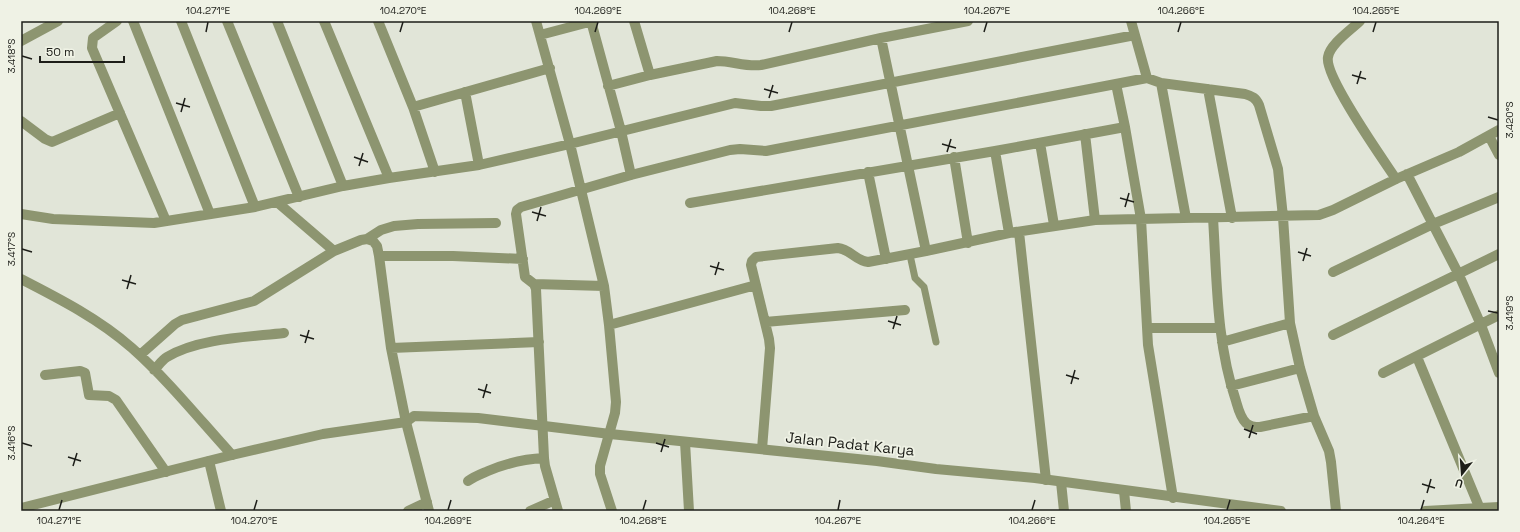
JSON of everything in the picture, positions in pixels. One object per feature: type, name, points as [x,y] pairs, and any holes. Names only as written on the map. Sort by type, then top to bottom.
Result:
[{"type":"street","points":[[21,41],[58,21]]},
{"type":"street","points":[[117,21],[92,38],[92,48],[166,221]]},
{"type":"street","points":[[133,21],[210,214]]},
{"type":"street","points":[[181,21],[255,207]]},
{"type":"street","points":[[227,21],[300,197]]},
{"type":"street","points":[[277,21],[343,186]]},
{"type":"street","points":[[324,21],[389,178]]},
{"type":"street","points":[[378,21],[414,107],[435,172]]},
{"type":"street","points":[[536,21],[582,189],[604,286],[616,402],[610,434],[600,466],[600,474],[612,511]]},
{"type":"street","points":[[540,35],[592,21],[631,175]]},
{"type":"street","points":[[634,21],[650,75]]},
{"type":"street","points":[[608,86],[650,75],[718,61],[728,61],[745,65],[761,65],[881,38],[922,26],[968,21]]},
{"type":"street","points":[[1131,21],[1147,78]]},
{"type":"street","points":[[1360,21],[1334,45],[1328,56],[1328,65],[1333,79],[1344,99],[1396,179]]},
{"type":"street","points":[[21,214],[53,219],[144,223],[255,207],[343,186],[479,165],[735,103],[771,106],[1135,36]]},
{"type":"street","points":[[881,38],[926,251]]},
{"type":"street","points":[[414,107],[550,68]]},
{"type":"street","points":[[558,511],[544,458],[536,289],[534,284],[525,277],[516,214],[517,210],[521,207],[631,175],[730,150],[740,149],[766,151],[1147,78],[1161,83],[1245,94],[1256,99],[1278,169],[1283,216],[1290,323],[1300,368],[1314,416],[1331,462],[1336,511]]},
{"type":"street","points":[[1161,83],[1186,218]]},
{"type":"street","points":[[1116,84],[1141,219],[1148,345],[1173,498]]},
{"type":"street","points":[[1208,89],[1232,218]]},
{"type":"street","points":[[465,92],[479,165]]},
{"type":"street","points":[[21,121],[45,139],[52,142],[120,113]]},
{"type":"street","points":[[690,203],[996,151],[1125,127]]},
{"type":"street","points":[[762,449],[770,358],[769,339],[751,265],[752,260],[756,257],[838,248],[847,250],[863,262],[910,255],[1009,233],[1095,220],[1310,216],[1327,213],[1396,179],[1459,152],[1499,130]]},
{"type":"street","points":[[1085,134],[1095,220]]},
{"type":"street","points":[[1489,136],[1499,155]]},
{"type":"street","points":[[1040,143],[1054,225]]},
{"type":"street","points":[[996,151],[1009,233]]},
{"type":"street","points":[[954,157],[968,242]]},
{"type":"street","points":[[868,172],[886,259]]},
{"type":"street","points":[[1407,174],[1459,274],[1481,325],[1499,373]]},
{"type":"street","points":[[1333,272],[1433,224],[1499,197]]},
{"type":"street","points":[[277,202],[334,251]]},
{"type":"street","points":[[1213,218],[1222,342],[1231,386],[1242,418],[1247,424],[1254,427],[1314,416]]},
{"type":"street","points":[[140,355],[175,324],[182,320],[254,301],[334,251],[367,239],[381,230],[394,226],[418,224],[496,223]]},
{"type":"street","points":[[1019,232],[1046,480]]},
{"type":"street","points":[[367,239],[377,246],[380,256],[391,348],[410,419],[428,507],[408,511]]},
{"type":"street","points":[[1333,335],[1499,254]]},
{"type":"street","points":[[380,256],[453,256],[523,259]]},
{"type":"street","points":[[21,279],[71,305],[119,338],[140,355],[232,455]]},
{"type":"street","points":[[534,284],[604,286]]},
{"type":"street","points":[[609,325],[756,285]]},
{"type":"street","points":[[765,322],[905,310]]},
{"type":"street","points":[[1383,374],[1499,315]]},
{"type":"street","points":[[1222,342],[1290,323]]},
{"type":"street","points":[[1147,328],[1220,328]]},
{"type":"street","points":[[154,370],[167,357],[187,348],[210,342],[284,333]]},
{"type":"street","points":[[391,348],[539,342]]},
{"type":"street","points":[[1416,357],[1480,509]]},
{"type":"street","points":[[1231,386],[1300,368]]},
{"type":"street","points":[[45,375],[80,371],[85,373],[89,395],[106,395],[114,399],[166,472]]},
{"type":"street","name":"Jalan Padat Karya","points":[[21,508],[232,455],[323,434],[410,419],[478,418],[610,434],[1046,480],[1276,511]]},
{"type":"street","points":[[685,442],[689,511]]},
{"type":"street","points":[[468,481],[473,477],[506,464],[520,460],[544,458]]},
{"type":"street","points":[[209,461],[221,511]]},
{"type":"street","points":[[1061,482],[1064,511]]},
{"type":"street","points":[[1124,491],[1126,511]]},
{"type":"street","points":[[530,511],[555,500]]},
{"type":"street","points":[[1426,511],[1499,507]]},
{"type":"lane","points":[[910,255],[914,278],[924,287],[936,342]]}]
